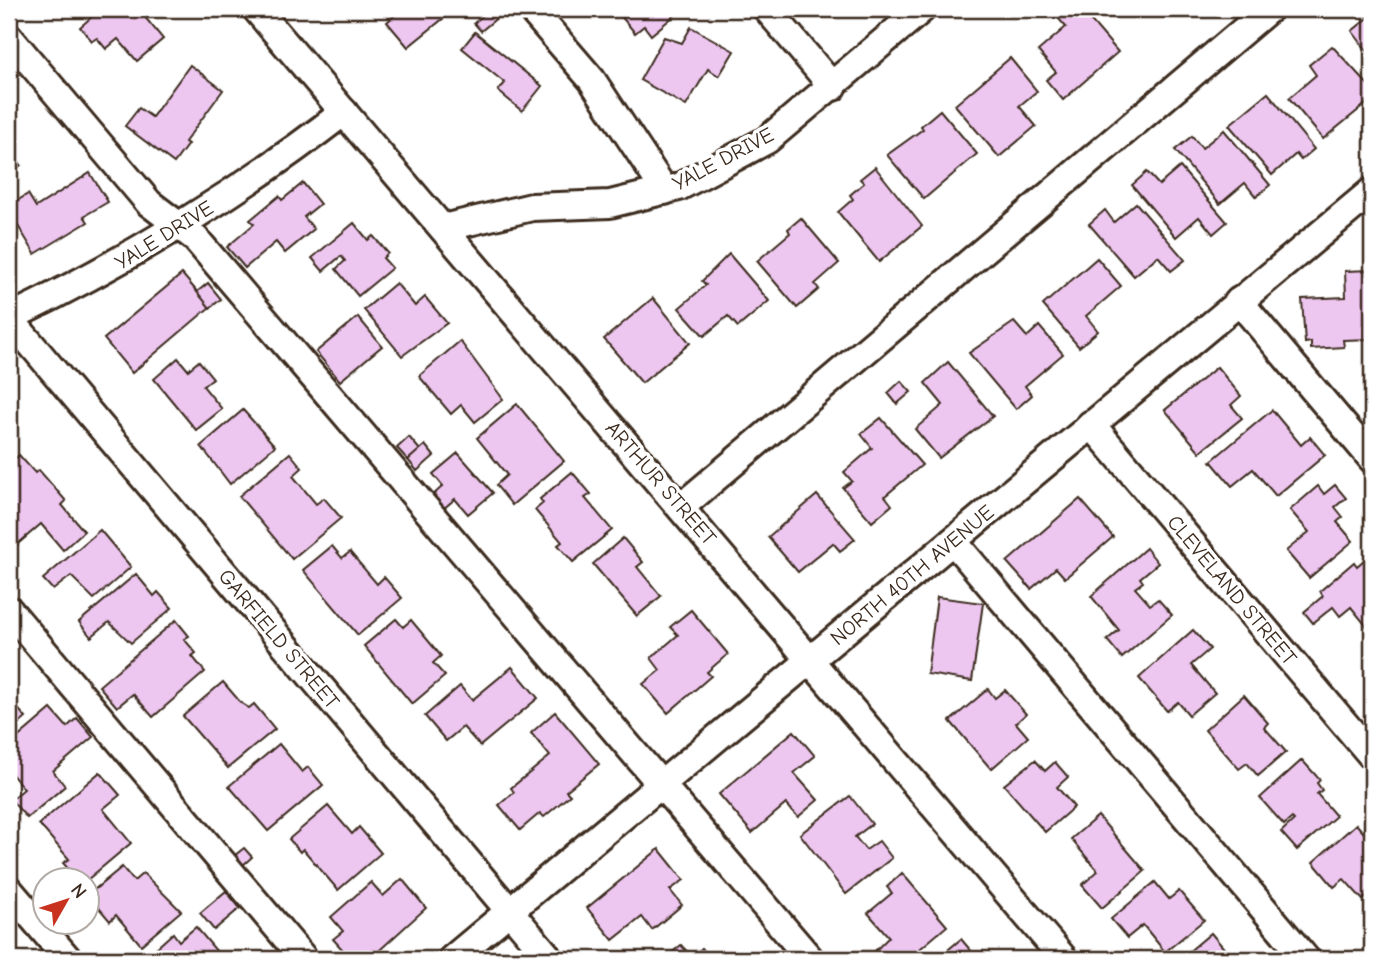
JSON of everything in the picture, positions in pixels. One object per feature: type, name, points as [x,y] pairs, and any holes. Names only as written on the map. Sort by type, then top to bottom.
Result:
[{"type":"street","name":"ARTHUR STREET","points":[[256,9],[1065,959]]},
{"type":"street","points":[[531,9],[592,80],[664,191]]},
{"type":"street","points":[[767,9],[832,87]]},
{"type":"street","name":"YALE DRIVE","points":[[443,228],[532,207],[610,204],[679,187],[767,140],[922,9]]},
{"type":"street","points":[[681,506],[1269,9]]},
{"type":"street","points":[[9,37],[149,203],[195,238],[810,959]]},
{"type":"street","name":"YALE DRIVE","points":[[9,318],[101,274],[178,227],[274,166],[344,112]]},
{"type":"street","name":"NORTH 40TH AVENUE","points":[[452,959],[1372,191]]},
{"type":"street","points":[[1239,301],[1372,459]]},
{"type":"street","name":"GARFIELD STREET","points":[[9,318],[551,959]]},
{"type":"street","name":"CLEVELAND STREET","points":[[1091,424],[1372,756]]},
{"type":"street","points":[[953,541],[1306,959]]},
{"type":"street","points":[[9,610],[304,959]]},
{"type":"street","points":[[9,890],[68,959]]},
{"type":"building","points":[[101,9],[150,9],[144,16],[163,39],[137,61],[118,39],[106,49],[97,38],[92,41],[80,27]]},
{"type":"building","points":[[390,9],[447,9],[450,13],[408,47],[387,22],[395,15]]},
{"type":"building","points":[[490,9],[499,16],[481,31],[474,23]]},
{"type":"building","points":[[615,9],[680,11],[651,35],[644,26],[635,33]]},
{"type":"building","points":[[1050,9],[1081,9],[1118,52],[1063,100],[1046,80],[1056,72],[1038,51],[1066,27]]},
{"type":"building","points":[[1361,9],[1372,9],[1372,57],[1352,31],[1368,18]]},
{"type":"building","points":[[691,27],[734,51],[719,76],[708,69],[686,106],[640,80],[664,37],[682,43]]},
{"type":"building","points":[[475,32],[542,86],[522,111],[498,91],[505,83],[462,48]]},
{"type":"building","points":[[1332,46],[1372,89],[1372,99],[1323,139],[1289,98],[1316,75],[1309,65]]},
{"type":"building","points":[[1010,58],[1037,91],[1019,106],[1036,126],[999,157],[955,105]]},
{"type":"building","points":[[190,65],[223,90],[185,142],[188,144],[174,163],[125,126],[139,108],[152,117]]},
{"type":"building","points":[[1268,93],[1314,149],[1301,160],[1296,154],[1272,175],[1229,125]]},
{"type":"building","points":[[940,110],[977,154],[924,199],[887,155],[923,129],[921,126]]},
{"type":"building","points":[[1224,130],[1270,185],[1256,197],[1245,183],[1220,204],[1175,150],[1192,136],[1202,148]]},
{"type":"building","points":[[9,151],[21,165],[9,175]]},
{"type":"building","points":[[875,167],[922,226],[879,262],[838,212],[853,199],[850,195],[864,183],[860,179]]},
{"type":"building","points":[[1180,167],[1227,222],[1213,234],[1199,217],[1176,237],[1132,185],[1147,172],[1159,185]]},
{"type":"building","points":[[90,173],[108,202],[84,216],[88,222],[35,254],[9,211],[9,206],[28,194],[36,207]]},
{"type":"building","points":[[303,183],[320,204],[304,217],[314,229],[285,253],[276,242],[245,268],[227,247],[254,224],[250,220],[279,196],[282,200]]},
{"type":"building","points":[[1136,203],[1185,260],[1171,271],[1158,256],[1134,276],[1089,224],[1105,210],[1114,222]]},
{"type":"building","points":[[801,218],[839,263],[815,284],[819,289],[797,308],[757,261],[790,233],[788,229]]},
{"type":"building","points":[[354,223],[368,240],[373,236],[388,253],[383,258],[392,268],[358,296],[336,269],[345,261],[341,256],[323,271],[312,258]]},
{"type":"building","points":[[729,254],[769,301],[738,327],[728,316],[704,336],[679,308],[706,285],[702,281]]},
{"type":"building","points":[[1097,258],[1121,286],[1086,316],[1098,331],[1079,347],[1043,305]]},
{"type":"building","points":[[1372,270],[1372,339],[1343,340],[1344,347],[1311,349],[1311,342],[1305,343],[1302,299],[1346,297],[1345,271]]},
{"type":"building","points":[[182,274],[210,307],[132,373],[104,339]]},
{"type":"building","points":[[208,283],[221,299],[210,308],[197,292]]},
{"type":"building","points":[[396,283],[415,306],[425,297],[447,323],[402,356],[364,310]]},
{"type":"building","points":[[653,298],[690,343],[642,383],[604,339]]},
{"type":"building","points":[[358,317],[382,346],[340,381],[316,352]]},
{"type":"building","points":[[1014,322],[1027,337],[1039,326],[1063,354],[1025,386],[1032,395],[1016,409],[969,353]]},
{"type":"building","points":[[460,341],[503,399],[475,422],[461,405],[451,414],[419,376]]},
{"type":"building","points":[[178,358],[188,370],[199,361],[213,378],[203,386],[222,409],[196,430],[154,379]]},
{"type":"building","points":[[948,362],[993,416],[939,458],[915,429],[943,405],[925,383]]},
{"type":"building","points":[[1217,367],[1241,396],[1231,405],[1242,418],[1200,452],[1165,410]]},
{"type":"building","points":[[901,381],[911,392],[897,404],[888,393]]},
{"type":"building","points":[[517,404],[564,461],[512,505],[496,485],[507,475],[477,438]]},
{"type":"building","points":[[243,410],[275,446],[230,484],[201,446]]},
{"type":"building","points":[[1272,410],[1301,445],[1310,437],[1325,455],[1276,496],[1253,469],[1232,486],[1211,461]]},
{"type":"building","points":[[881,418],[922,465],[885,496],[892,505],[872,522],[843,488],[852,481],[844,472],[872,448],[861,434]]},
{"type":"building","points":[[409,437],[420,450],[408,460],[397,448]]},
{"type":"building","points":[[425,445],[434,456],[417,471],[408,460]]},
{"type":"building","points":[[290,453],[302,468],[293,476],[316,504],[324,498],[341,518],[292,559],[239,496]]},
{"type":"building","points":[[458,453],[493,493],[468,514],[455,499],[443,509],[432,496],[443,486],[433,474]]},
{"type":"building","points":[[19,455],[35,473],[39,470],[66,501],[62,505],[84,531],[63,550],[41,524],[12,549],[9,545],[9,464]]},
{"type":"building","points":[[572,472],[591,494],[585,498],[612,530],[573,562],[558,545],[562,542],[535,510],[543,503],[540,499]]},
{"type":"building","points":[[1335,485],[1346,498],[1335,507],[1343,517],[1337,522],[1353,541],[1309,578],[1286,551],[1309,532],[1290,510],[1318,486],[1324,494]]},
{"type":"building","points":[[817,495],[855,539],[840,551],[833,543],[798,572],[768,537]]},
{"type":"building","points":[[1080,499],[1113,537],[1065,578],[1056,568],[1031,589],[1007,562]]},
{"type":"building","points":[[100,530],[131,567],[94,599],[71,576],[53,590],[43,579]]},
{"type":"building","points":[[623,538],[643,562],[637,567],[661,596],[637,616],[593,564]]},
{"type":"building","points":[[332,546],[342,558],[350,552],[377,584],[384,577],[402,598],[358,635],[303,570]]},
{"type":"building","points":[[1146,548],[1158,563],[1140,578],[1143,582],[1135,588],[1150,605],[1158,599],[1172,615],[1122,658],[1107,640],[1119,630],[1091,596]]},
{"type":"building","points":[[1371,554],[1372,633],[1351,607],[1340,616],[1333,607],[1313,623],[1304,612],[1323,596],[1320,591],[1354,562],[1357,566]]},
{"type":"building","points":[[136,574],[154,596],[158,592],[172,608],[131,643],[109,622],[91,637],[79,622]]},
{"type":"building","points":[[937,597],[983,603],[972,681],[927,674]]},
{"type":"building","points":[[691,610],[728,654],[707,672],[711,676],[668,713],[643,684],[660,670],[651,658],[678,635],[670,627]]},
{"type":"building","points":[[396,619],[403,627],[411,620],[441,656],[433,663],[445,676],[412,704],[364,646]]},
{"type":"building","points":[[176,620],[189,636],[184,639],[196,653],[192,656],[205,672],[153,717],[133,694],[117,707],[99,686]]},
{"type":"building","points":[[1193,630],[1210,649],[1191,665],[1215,693],[1189,715],[1178,702],[1167,711],[1139,678]]},
{"type":"building","points":[[512,667],[538,698],[480,746],[463,727],[446,741],[425,716],[460,686],[472,700]]},
{"type":"building","points":[[223,682],[241,703],[249,708],[254,704],[275,729],[228,768],[183,716]]},
{"type":"building","points":[[988,689],[995,698],[1005,690],[1026,714],[1016,723],[1028,737],[991,769],[950,721]]},
{"type":"building","points":[[1244,695],[1268,723],[1264,727],[1286,752],[1258,776],[1247,763],[1239,769],[1205,730]]},
{"type":"building","points":[[9,698],[26,718],[9,733]]},
{"type":"building","points":[[51,709],[67,727],[77,718],[93,737],[53,771],[65,786],[27,818],[11,800],[24,789],[9,771],[9,745]]},
{"type":"building","points":[[555,712],[599,764],[566,791],[570,795],[544,817],[540,813],[520,830],[499,805],[514,792],[511,788],[550,756],[531,733]]},
{"type":"building","points":[[794,731],[815,756],[794,773],[818,800],[798,817],[786,804],[752,833],[719,794]]},
{"type":"building","points":[[279,744],[302,772],[308,767],[323,785],[268,831],[229,786]]},
{"type":"building","points":[[1035,760],[1045,771],[1055,762],[1068,777],[1057,787],[1074,807],[1045,832],[1004,785]]},
{"type":"building","points":[[1302,760],[1320,780],[1317,783],[1322,790],[1317,794],[1336,816],[1297,850],[1281,832],[1294,820],[1292,818],[1284,825],[1260,798]]},
{"type":"building","points":[[100,772],[120,795],[103,809],[131,843],[102,867],[66,866],[63,863],[69,859],[39,824]]},
{"type":"building","points":[[850,796],[872,824],[855,837],[866,850],[879,841],[892,858],[846,894],[800,834]]},
{"type":"building","points":[[328,806],[352,834],[359,827],[381,853],[338,890],[303,849],[300,852],[289,839]]},
{"type":"building","points":[[1098,816],[1145,871],[1102,908],[1082,885],[1098,871],[1071,839]]},
{"type":"building","points":[[1356,824],[1372,842],[1372,892],[1363,900],[1344,879],[1334,887],[1313,862]]},
{"type":"building","points":[[244,848],[252,857],[242,866],[234,856]]},
{"type":"building","points":[[659,849],[684,880],[670,890],[682,905],[652,930],[642,917],[613,940],[587,908]]},
{"type":"building","points":[[122,867],[134,881],[143,873],[181,911],[141,945],[116,915],[110,921],[102,912],[102,883]]},
{"type":"building","points":[[902,873],[947,926],[908,959],[867,959],[889,937],[868,913],[892,893],[887,887]]},
{"type":"building","points":[[402,879],[426,908],[370,959],[351,959],[333,939],[343,931],[331,917],[371,882],[383,896]]},
{"type":"building","points":[[1155,882],[1169,899],[1179,891],[1204,920],[1165,952],[1143,925],[1127,938],[1111,919]]},
{"type":"building","points":[[226,891],[240,908],[214,930],[200,913]]},
{"type":"building","points":[[196,927],[223,959],[144,959],[173,933],[179,941]]},
{"type":"building","points":[[1211,933],[1233,959],[1180,959]]},
{"type":"building","points":[[961,939],[972,952],[965,959],[937,959]]},
{"type":"building","points":[[681,945],[692,957],[702,948],[711,959],[664,959]]}]
